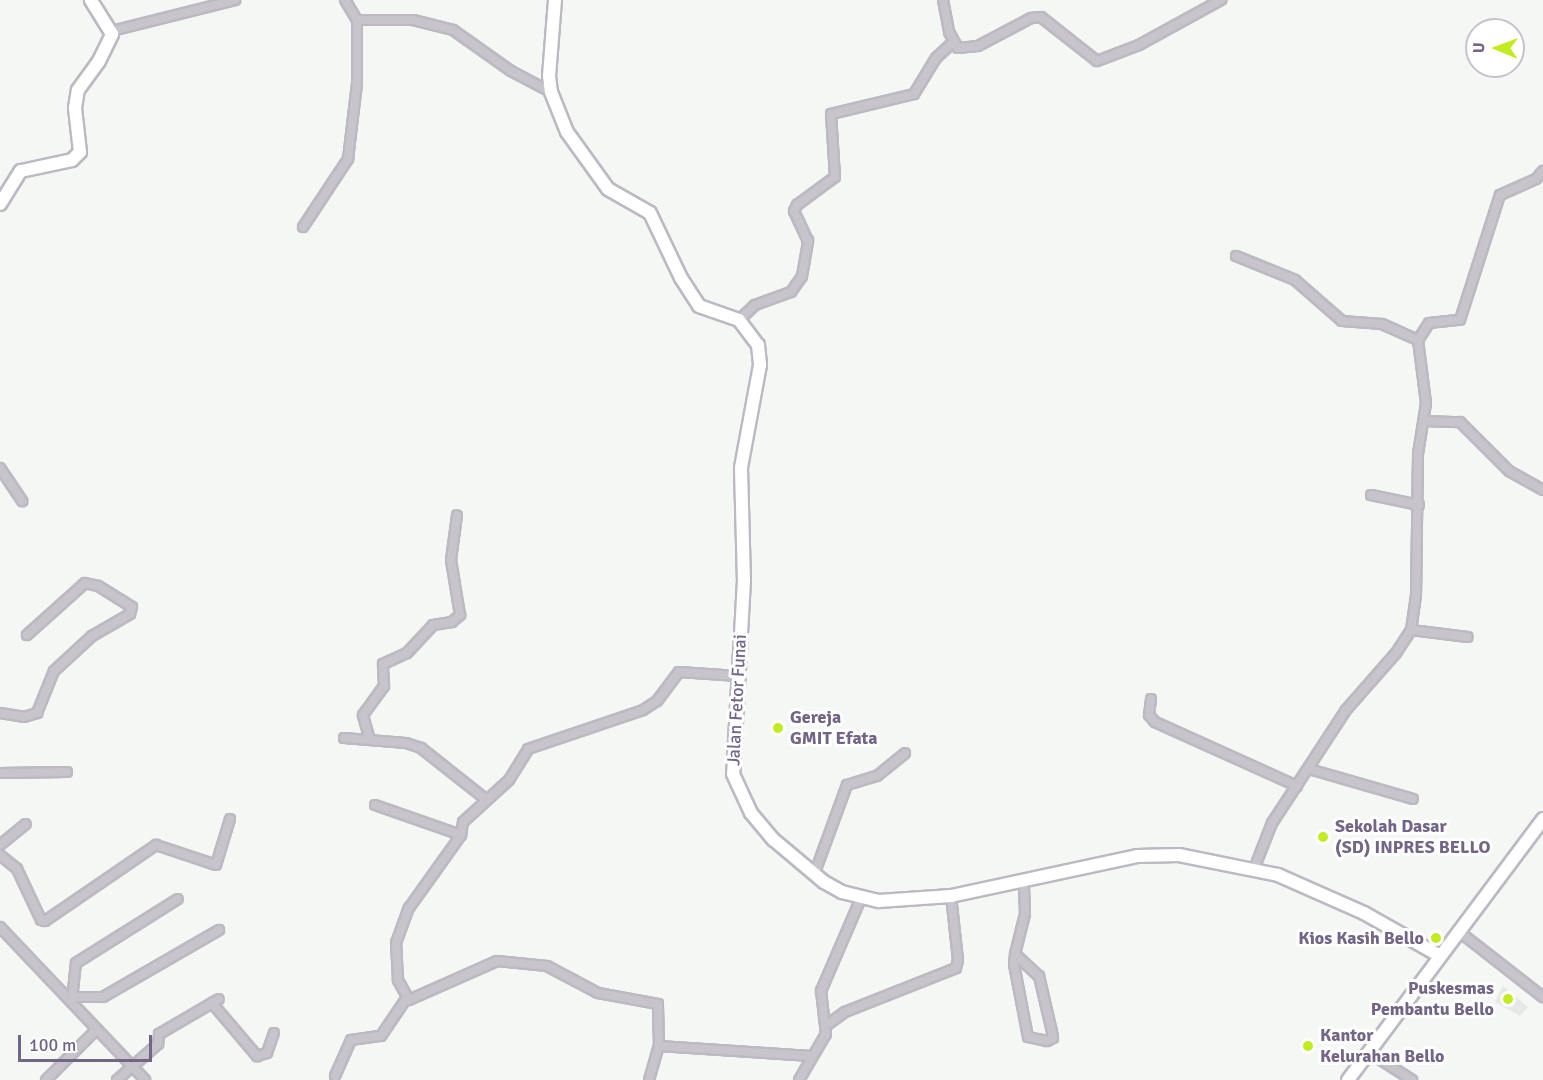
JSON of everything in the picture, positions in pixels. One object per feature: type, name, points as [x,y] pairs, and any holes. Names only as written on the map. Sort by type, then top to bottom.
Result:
[{"type":"street","points":[[91,0],[100,20],[112,31]]},
{"type":"street","points":[[112,31],[236,0]]},
{"type":"street","points":[[303,227],[348,159],[357,84],[357,20],[345,0]]},
{"type":"street","points":[[555,0],[548,51],[551,92],[567,132],[600,181],[615,194],[643,207],[658,224],[681,279],[699,306],[740,320],[754,306],[791,292],[802,276],[808,242],[794,211],[835,177],[831,114],[914,94],[952,42]]},
{"type":"street","points":[[943,0],[952,42],[961,49],[978,46],[1031,18],[1041,17],[1097,61],[1139,45],[1221,0]]},
{"type":"street","points":[[357,20],[413,20],[453,30],[511,71],[551,92]]},
{"type":"street","points":[[0,204],[21,171],[72,160],[80,152],[75,108],[78,90],[104,54],[112,31]]},
{"type":"street","points":[[1254,869],[1272,823],[1346,710],[1396,653],[1411,630],[1415,605],[1419,505],[1418,454],[1426,403],[1418,340],[1429,322],[1460,320],[1501,193],[1536,179],[1543,171]]},
{"type":"street","points":[[1236,256],[1295,280],[1339,320],[1382,324],[1418,340]]},
{"type":"street","name":"Jalan Fetor Funai","points":[[740,320],[753,334],[760,365],[741,468],[744,580],[733,774],[738,790],[774,840],[814,875],[842,892],[879,901],[951,896],[1150,854],[1179,855],[1254,869],[1322,892],[1440,956]]},
{"type":"street","points":[[1424,421],[1460,422],[1509,471],[1543,490]]},
{"type":"street","points":[[0,468],[22,501]]},
{"type":"street","points":[[1371,495],[1419,505]]},
{"type":"street","points":[[370,740],[363,715],[384,686],[383,664],[407,653],[433,625],[452,622],[459,615],[451,560],[458,532],[456,515]]},
{"type":"street","points":[[0,713],[24,717],[37,713],[54,671],[92,636],[130,614],[132,607],[98,586],[85,584],[27,635]]},
{"type":"street","points":[[1411,630],[1468,637]]},
{"type":"street","points":[[406,999],[398,980],[396,942],[409,908],[461,835],[463,822],[484,798],[509,780],[528,749],[643,710],[657,700],[680,672],[738,676]]},
{"type":"street","points":[[1151,699],[1149,712],[1155,722],[1297,786]]},
{"type":"street","points":[[344,738],[421,748],[484,798]]},
{"type":"street","points":[[814,875],[847,785],[877,776],[905,753]]},
{"type":"street","points":[[1309,768],[1413,799]]},
{"type":"street","points":[[0,773],[67,772]]},
{"type":"street","points":[[375,805],[461,835]]},
{"type":"street","points":[[0,855],[17,869],[41,920],[45,921],[156,845],[216,865],[230,819]]},
{"type":"street","points":[[1348,1080],[1440,956],[1461,933],[1543,819]]},
{"type":"street","points":[[0,845],[26,824]]},
{"type":"street","points":[[1015,954],[1039,976],[1053,1038],[1047,1041],[1028,1037],[1015,954],[1025,914],[1024,882]]},
{"type":"street","points":[[827,1025],[845,1012],[956,968],[958,960],[951,896]]},
{"type":"street","points":[[799,1080],[811,1056],[824,1039],[827,1025],[821,991],[861,898]]},
{"type":"street","points":[[72,1001],[76,963],[178,899]]},
{"type":"street","points":[[0,927],[72,1001],[130,1067],[145,1080]]},
{"type":"street","points":[[72,1001],[104,997],[219,930]]},
{"type":"street","points":[[1461,933],[1543,997]]},
{"type":"street","points":[[335,1076],[351,1040],[381,1036],[406,999],[421,997],[494,961],[547,966],[598,993],[658,1004],[659,1046],[649,1080]]},
{"type":"street","points":[[117,1080],[158,1044],[159,1034],[216,1001],[257,1056],[267,1053],[274,1033]]},
{"type":"street","points":[[46,1080],[96,1030]]},
{"type":"street","points":[[659,1046],[811,1056]]},
{"type":"street","points":[[1370,1053],[1412,1080]]},
{"type":"shaded area","name":"Puskesmas Pembantu Bello","points":[[1503,986],[1528,1007],[1520,1016],[1495,1002]]},
{"type":"place","name":"Gereja GMIT Efata","points":[[778,728]]},
{"type":"place","name":"Sekolah Dasar (SD) INPRES BELLO","points":[[1323,837]]},
{"type":"place","name":"Kios Kasih Bello","points":[[1436,938]]},
{"type":"place","name":"Puskesmas Pembantu Bello","points":[[1508,999]]},
{"type":"place","name":"Kantor Kelurahan Bello","points":[[1308,1046]]}]
